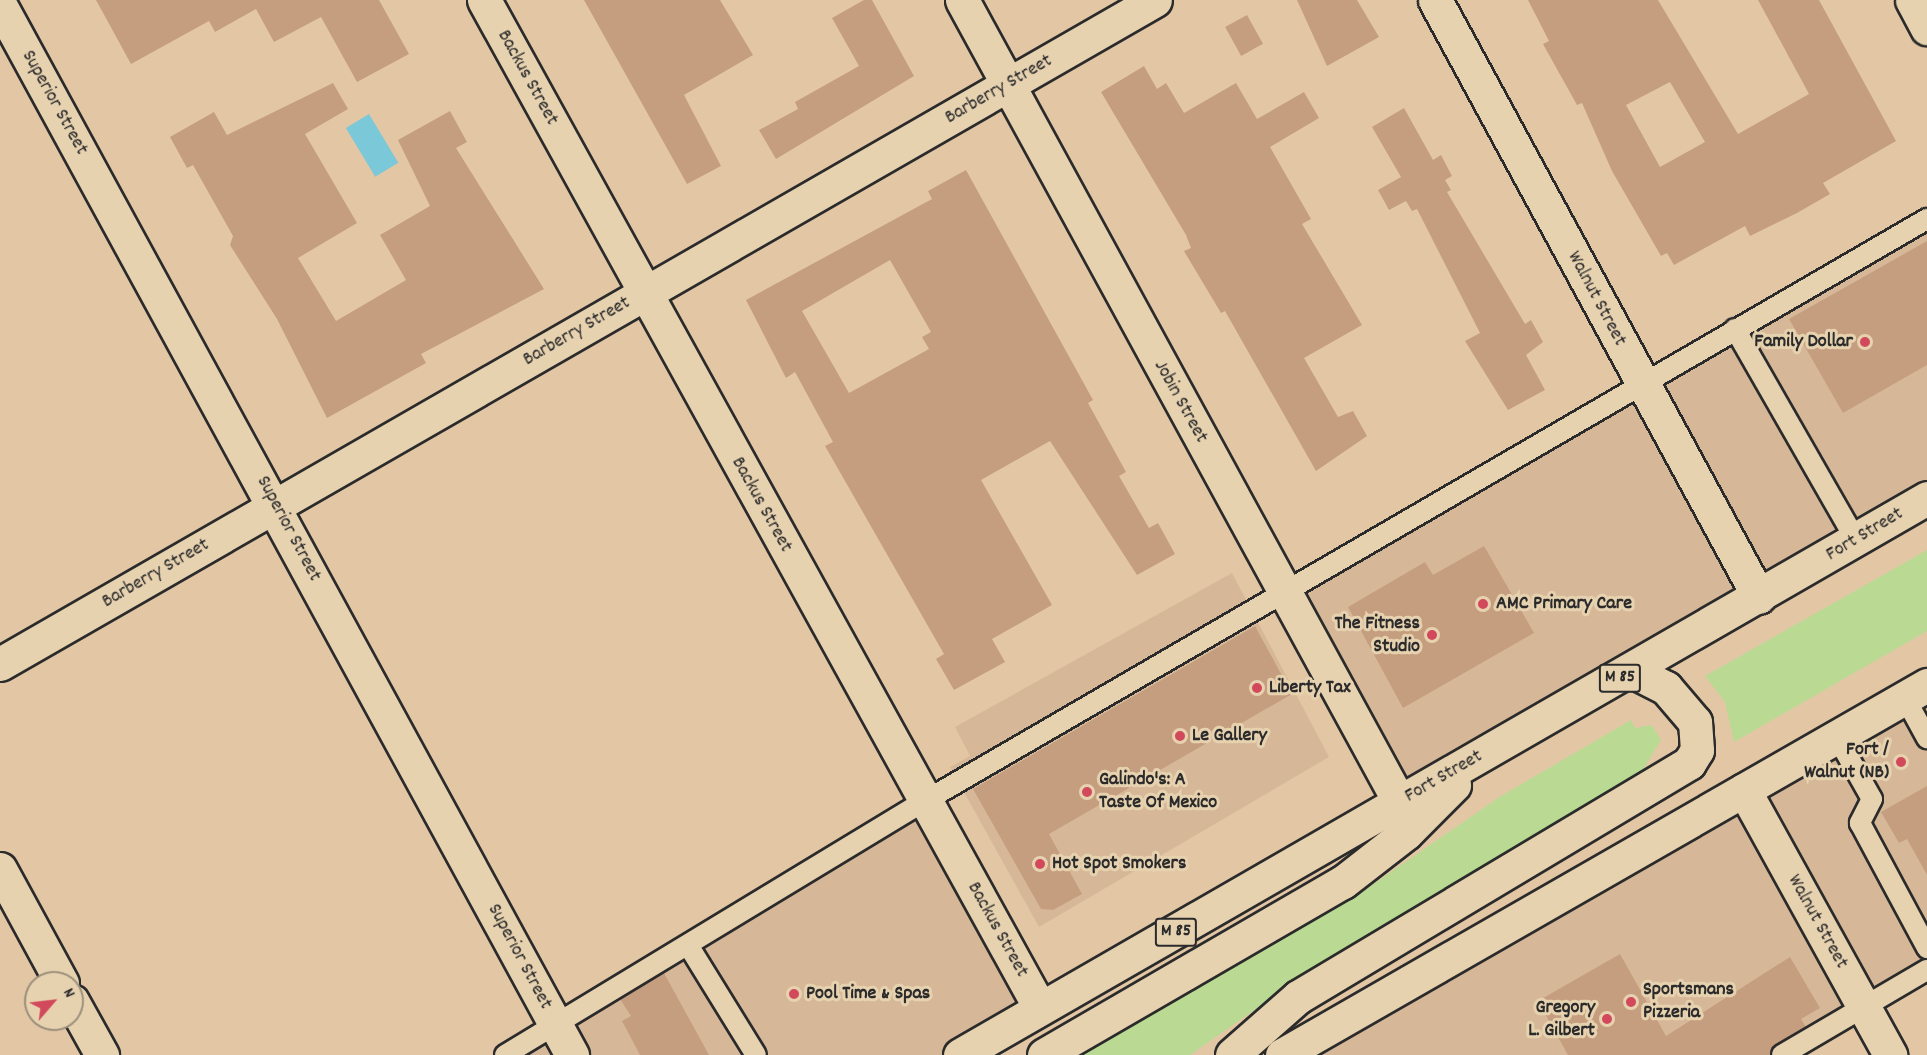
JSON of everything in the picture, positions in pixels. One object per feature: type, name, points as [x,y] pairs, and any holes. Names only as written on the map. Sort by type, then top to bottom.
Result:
[{"type":"street","name":"Backus Street","points":[[484,0],[644,294],[1040,1008]]},
{"type":"street","name":"Jobin Street","points":[[962,0],[1400,803]]},
{"type":"street","name":"Barberry Street","points":[[0,664],[1155,0]]},
{"type":"street","name":"Walnut Street","points":[[1435,0],[1759,597]]},
{"type":"street","points":[[1912,0],[1927,28]]},
{"type":"street","name":"Superior Street","points":[[0,5],[275,506],[572,1055]]},
{"type":"street","name":"Fort Street","points":[[960,1055],[1485,753],[1633,671],[1927,498]]},
{"type":"street","points":[[1232,1055],[1298,997],[1689,763],[1697,750],[1695,722],[1666,688],[1633,671]]},
{"type":"street","points":[[1282,1055],[1916,692]]},
{"type":"street","points":[[1044,1055],[1343,882],[1406,833],[1485,753]]},
{"type":"street","name":"Walnut Street","points":[[1744,790],[1890,1055]]},
{"type":"street","points":[[0,869],[55,971]]},
{"type":"street","points":[[84,1023],[102,1055]]},
{"type":"lane","points":[[505,1055],[925,801],[1927,219]]},
{"type":"lane","points":[[1735,330],[1856,540]]},
{"type":"lane","points":[[1916,692],[1927,738]]},
{"type":"lane","points":[[1837,737],[1872,799],[1860,823],[1927,948]]},
{"type":"lane","points":[[688,945],[756,1055]]},
{"type":"lane","points":[[1782,1055],[1927,970]]},
{"type":"shaded area","points":[[1927,219],[1927,498],[1400,803],[1283,591]]},
{"type":"shaded area","points":[[1232,573],[1329,757],[1039,927],[950,767],[970,756],[955,727]]},
{"type":"shaded area","points":[[1927,685],[1927,970],[1782,1055],[1284,1055]]},
{"type":"shaded area","points":[[925,801],[1040,1008],[960,1055],[505,1055]]},
{"type":"green space","points":[[1927,550],[1927,631],[1734,742],[1725,702],[1705,676]]},
{"type":"green space","points":[[1631,720],[1635,728],[1652,725],[1661,740],[1641,773],[1312,970],[1190,1055],[1078,1055],[1356,896],[1501,796]]},
{"type":"water","points":[[369,114],[398,163],[375,177],[346,128]]},
{"type":"building","points":[[96,0],[379,0],[409,54],[357,82],[321,17],[274,42],[256,9],[215,32],[209,21],[131,64]]},
{"type":"building","points":[[584,0],[720,0],[753,55],[684,95],[721,166],[687,184]]},
{"type":"building","points":[[864,0],[872,0],[914,76],[776,159],[759,130],[798,109],[795,102],[859,66],[832,18]]},
{"type":"building","points":[[1297,0],[1357,0],[1379,37],[1327,66]]},
{"type":"building","points":[[1528,0],[1658,0],[1738,134],[1809,94],[1758,0],[1819,0],[1896,141],[1823,183],[1830,194],[1797,213],[1750,236],[1745,226],[1674,265],[1667,253],[1661,256],[1612,171],[1582,103],[1577,105],[1543,44],[1549,41]],"holes":[[[1670,82],[1705,142],[1660,167],[1626,105]]]},
{"type":"building","points":[[1247,15],[1263,44],[1241,56],[1225,27]]},
{"type":"building","points":[[1144,66],[1157,89],[1166,83],[1184,113],[1236,83],[1257,119],[1304,92],[1319,118],[1270,147],[1311,219],[1302,224],[1362,325],[1304,358],[1338,417],[1353,411],[1367,436],[1316,471],[1225,311],[1221,313],[1184,251],[1191,248],[1186,235],[1101,92]]},
{"type":"building","points":[[333,83],[348,109],[305,134],[357,223],[298,258],[336,321],[406,280],[380,235],[430,206],[398,140],[450,111],[467,142],[456,148],[544,289],[421,354],[426,363],[327,418],[277,319],[230,245],[233,236],[193,165],[187,168],[170,137],[214,112],[227,135]]},
{"type":"building","points":[[1404,108],[1433,160],[1441,155],[1452,176],[1445,180],[1451,190],[1447,192],[1525,324],[1531,320],[1543,342],[1526,355],[1545,390],[1508,410],[1465,341],[1480,333],[1417,209],[1412,211],[1406,201],[1389,210],[1378,190],[1401,177],[1372,127]]},
{"type":"building","points":[[966,170],[1093,400],[1088,403],[1126,472],[1119,476],[1149,528],[1158,523],[1175,554],[1137,575],[1050,441],[981,480],[1052,605],[992,639],[1005,662],[954,690],[936,659],[944,654],[825,446],[833,442],[795,372],[786,378],[746,300],[932,199],[928,191]],"holes":[[[890,260],[931,332],[922,337],[929,349],[849,393],[802,311]]]},
{"type":"building","name":"Family Dollar","points":[[1927,241],[1927,365],[1843,413],[1789,319]]},
{"type":"building","points":[[1484,546],[1534,633],[1403,708],[1348,607],[1425,562],[1433,575]]},
{"type":"building","points":[[1255,626],[1292,694],[1049,834],[1082,894],[1053,910],[1041,909],[973,789]]},
{"type":"building","points":[[1927,786],[1927,875],[1907,839],[1899,843],[1881,812]]},
{"type":"building","points":[[1620,954],[1666,1036],[1790,957],[1820,1008],[1801,1019],[1806,1027],[1776,1045],[1770,1055],[1568,1055],[1538,1001]]},
{"type":"building","points":[[664,973],[709,1055],[640,1055],[622,1021],[631,1016],[620,999]]},
{"type":"place","name":"Family Dollar","points":[[1865,342]]},
{"type":"place","name":"AMC Primary Care","points":[[1483,604]]},
{"type":"place","name":"The Fitness Studio","points":[[1432,635]]},
{"type":"place","name":"Liberty Tax","points":[[1257,688]]},
{"type":"place","name":"Le Gallery","points":[[1180,736]]},
{"type":"place","name":"Fort / Walnut (NB)","points":[[1901,762]]},
{"type":"place","name":"Galindo's: A Taste Of Mexico","points":[[1087,792]]},
{"type":"place","name":"Hot Spot Smokers","points":[[1040,864]]},
{"type":"place","name":"Pool Time & Spas","points":[[794,994]]},
{"type":"place","name":"Sportsmans Pizzeria","points":[[1631,1002]]},
{"type":"place","name":"Gregory L. Gilbert","points":[[1607,1019]]}]
